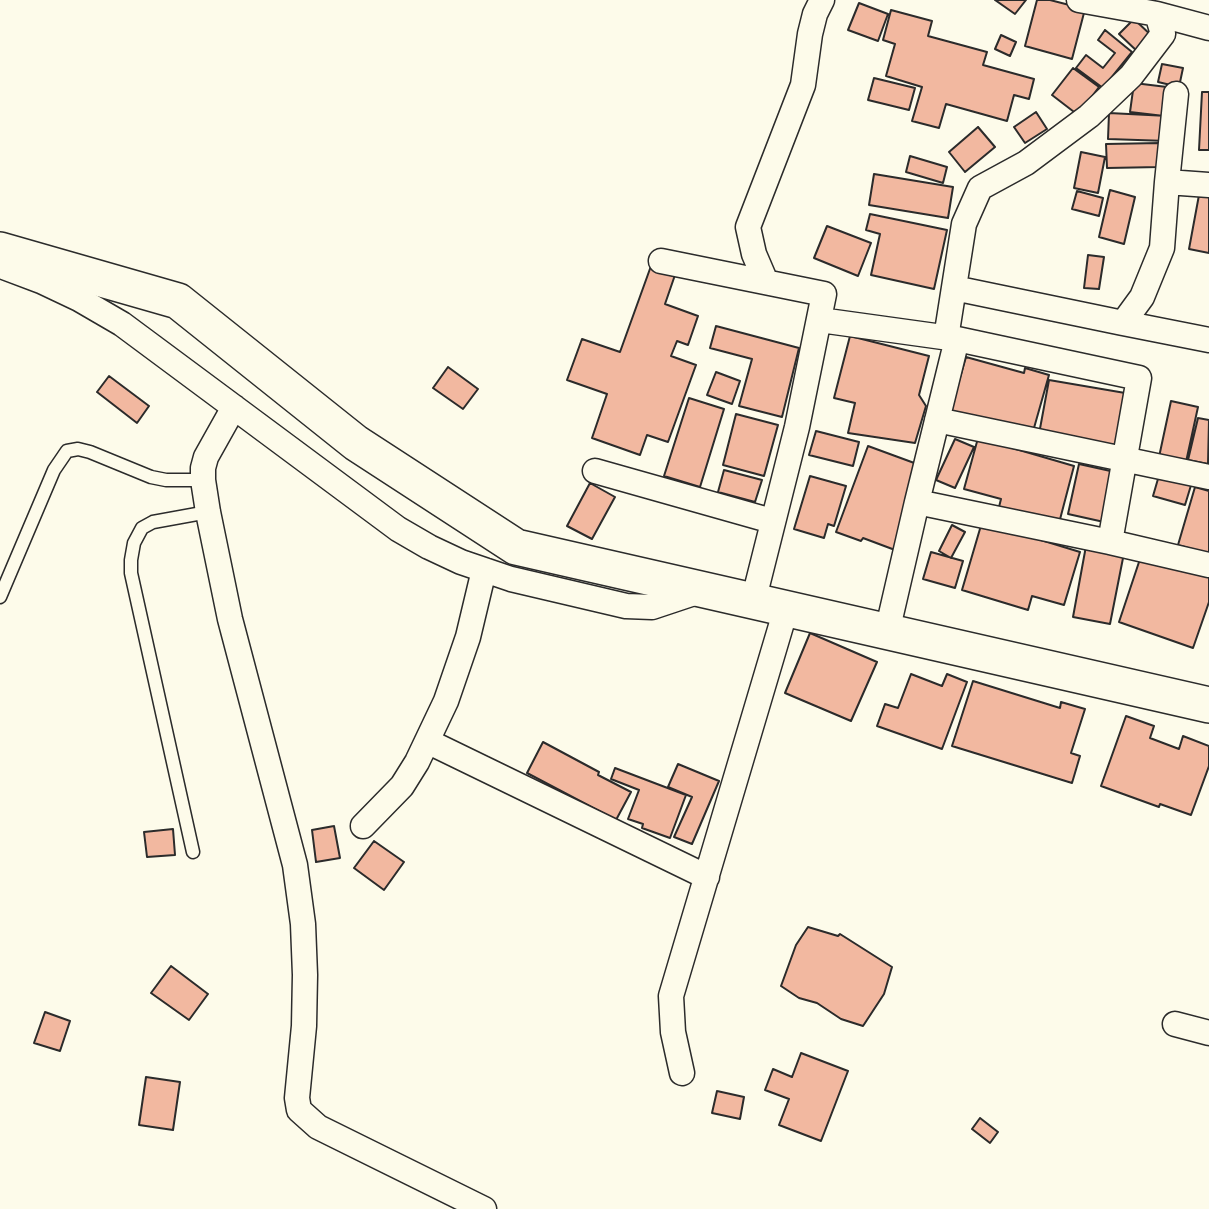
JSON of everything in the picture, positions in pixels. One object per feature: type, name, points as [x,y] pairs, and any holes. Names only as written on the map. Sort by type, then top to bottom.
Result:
[{"type":"main road","points":[[0,250],[178,301],[356,443],[516,547],[1209,705]]},
{"type":"street","points":[[766,282],[754,254],[748,228],[803,85],[815,14],[822,0]]},
{"type":"street","points":[[1079,0],[1157,14],[1209,28]]},
{"type":"street","points":[[887,632],[937,420],[952,338],[954,288],[964,224],[980,188],[1026,163],[1089,116],[1131,76],[1163,34],[1157,14]]},
{"type":"street","points":[[1123,323],[1142,297],[1162,248],[1176,94]]},
{"type":"street","points":[[1167,183],[1209,185]]},
{"type":"street","points":[[662,261],[824,294],[797,427],[772,521],[769,605],[707,877],[671,996],[673,1032],[682,1073]]},
{"type":"street","points":[[0,266],[41,281],[122,324],[398,529],[429,547],[484,570],[626,606],[652,607],[704,590]]},
{"type":"street","points":[[954,288],[1209,340]]},
{"type":"street","points":[[820,320],[952,338],[1139,378],[1110,542]]},
{"type":"street","points":[[234,407],[206,457],[203,480],[230,619],[295,865],[303,924],[305,975],[304,1026],[297,1098],[299,1110],[318,1127],[484,1209]]},
{"type":"street","points":[[937,420],[1209,477]]},
{"type":"street","points":[[595,471],[772,521]]},
{"type":"street","points":[[916,502],[1209,565]]},
{"type":"street","points":[[363,826],[402,786],[446,701],[459,666],[484,570]]},
{"type":"street","points":[[427,741],[707,877]]},
{"type":"street","points":[[1175,1024],[1209,1033]]},
{"type":"lane","points":[[0,597],[54,470],[67,451],[78,449],[90,452],[158,479],[203,480]]},
{"type":"lane","points":[[193,852],[131,573],[131,560],[134,543],[142,528],[153,522],[208,512]]},
{"type":"building","points":[[995,0],[1026,0],[1015,14]]},
{"type":"building","points":[[1037,0],[1050,0],[1085,9],[1072,59],[1025,46]]},
{"type":"building","points":[[859,3],[888,14],[878,41],[848,30]]},
{"type":"building","points":[[891,10],[932,21],[928,36],[987,52],[983,65],[1034,79],[1029,99],[1014,95],[1007,121],[946,104],[939,128],[912,121],[922,87],[886,76],[895,44],[883,40]]},
{"type":"building","points":[[1134,19],[1154,38],[1139,53],[1119,34]]},
{"type":"building","points":[[1105,30],[1132,52],[1103,88],[1076,68],[1086,55],[1103,68],[1115,53],[1098,40]]},
{"type":"building","points":[[1001,35],[1016,42],[1010,56],[995,49]]},
{"type":"building","points":[[1162,64],[1183,68],[1179,87],[1158,82]]},
{"type":"building","points":[[1073,68],[1099,87],[1078,115],[1052,95]]},
{"type":"building","points":[[874,78],[915,88],[909,110],[868,100]]},
{"type":"building","points":[[1134,83],[1167,87],[1164,116],[1130,112]]},
{"type":"building","points":[[1202,92],[1209,92],[1209,150],[1199,150]]},
{"type":"building","points":[[1036,112],[1047,129],[1025,143],[1014,127]]},
{"type":"building","points":[[1109,113],[1168,116],[1167,141],[1108,139]]},
{"type":"building","points":[[978,127],[995,147],[965,172],[949,152]]},
{"type":"building","points":[[1160,143],[1160,167],[1107,168],[1106,144]]},
{"type":"building","points":[[1081,152],[1105,157],[1098,193],[1074,188]]},
{"type":"building","points":[[910,156],[947,167],[943,183],[906,172]]},
{"type":"building","points":[[874,174],[953,187],[948,218],[869,205]]},
{"type":"building","points":[[1110,190],[1135,197],[1124,244],[1099,237]]},
{"type":"building","points":[[1077,191],[1103,198],[1099,216],[1072,209]]},
{"type":"building","points":[[1199,195],[1209,197],[1209,253],[1189,249]]},
{"type":"building","points":[[870,214],[947,230],[934,289],[871,275],[880,234],[866,230]]},
{"type":"building","points":[[827,226],[871,243],[858,276],[814,258]]},
{"type":"building","points":[[1088,255],[1104,257],[1099,289],[1084,288]]},
{"type":"building","points":[[651,266],[675,275],[665,304],[698,316],[688,345],[677,341],[671,356],[696,365],[668,442],[647,435],[640,455],[592,438],[607,394],[567,380],[582,339],[620,352]]},
{"type":"building","points":[[716,326],[799,348],[782,417],[739,406],[752,359],[710,348]]},
{"type":"building","points":[[850,336],[929,356],[919,395],[926,406],[915,443],[848,433],[855,403],[834,398]]},
{"type":"building","points":[[966,357],[1024,373],[1025,368],[1049,375],[1032,435],[950,412]]},
{"type":"building","points":[[448,367],[478,389],[463,409],[433,388]]},
{"type":"building","points":[[716,372],[740,381],[732,404],[707,395]]},
{"type":"building","points":[[109,376],[149,406],[137,423],[97,392]]},
{"type":"building","points":[[1049,380],[1131,394],[1121,448],[1039,434]]},
{"type":"building","points":[[689,398],[724,409],[700,487],[664,476]]},
{"type":"building","points":[[1171,401],[1198,407],[1186,462],[1159,457]]},
{"type":"building","points":[[736,414],[778,425],[764,476],[723,465]]},
{"type":"building","points":[[1198,418],[1209,420],[1208,464],[1188,460]]},
{"type":"building","points":[[816,431],[859,442],[853,466],[809,455]]},
{"type":"building","points":[[978,438],[1074,466],[1058,527],[998,511],[1001,499],[964,489]]},
{"type":"building","points":[[955,439],[974,447],[955,488],[936,480]]},
{"type":"building","points":[[868,446],[917,464],[895,550],[863,538],[861,541],[836,532]]},
{"type":"building","points":[[1079,464],[1115,472],[1104,522],[1068,514]]},
{"type":"building","points":[[724,470],[762,480],[755,502],[718,492]]},
{"type":"building","points":[[1160,472],[1192,482],[1185,505],[1153,496]]},
{"type":"building","points":[[810,476],[846,486],[834,526],[828,524],[824,538],[794,529]]},
{"type":"building","points":[[590,483],[615,497],[592,539],[567,526]]},
{"type":"building","points":[[1195,487],[1209,491],[1209,554],[1178,545]]},
{"type":"building","points":[[982,522],[1080,552],[1064,605],[1032,596],[1028,610],[962,590]]},
{"type":"building","points":[[952,525],[965,532],[951,558],[939,551]]},
{"type":"building","points":[[1086,546],[1124,553],[1110,624],[1073,617]]},
{"type":"building","points":[[1143,550],[1209,573],[1209,602],[1193,648],[1119,622]]},
{"type":"building","points":[[931,552],[963,561],[955,588],[923,579]]},
{"type":"building","points":[[810,633],[877,662],[851,721],[785,693]]},
{"type":"building","points":[[911,674],[942,686],[947,674],[967,682],[942,749],[877,726],[885,704],[898,708]]},
{"type":"building","points":[[973,681],[1060,708],[1061,702],[1085,709],[1071,753],[1080,756],[1072,783],[952,746]]},
{"type":"building","points":[[1126,716],[1154,726],[1150,738],[1179,749],[1183,736],[1209,746],[1209,766],[1191,815],[1160,804],[1159,807],[1101,786]]},
{"type":"building","points":[[543,742],[631,792],[616,820],[527,773]]},
{"type":"building","points":[[678,764],[719,781],[692,844],[674,837],[692,797],[668,787]]},
{"type":"building","points":[[615,768],[686,795],[670,838],[642,828],[643,824],[628,819],[639,790],[611,779]]},
{"type":"building","points":[[334,826],[340,858],[316,862],[312,830]]},
{"type":"building","points":[[173,829],[175,855],[147,857],[144,832]]},
{"type":"building","points":[[374,841],[404,862],[384,890],[354,868]]},
{"type":"building","points":[[808,927],[838,936],[840,934],[892,967],[884,994],[863,1026],[841,1019],[817,1003],[799,998],[781,986],[796,945]]},
{"type":"building","points":[[171,966],[208,994],[189,1020],[151,993]]},
{"type":"building","points":[[45,1012],[70,1021],[60,1051],[34,1043]]},
{"type":"building","points":[[801,1053],[848,1071],[821,1141],[779,1125],[789,1099],[765,1090],[773,1069],[792,1077]]},
{"type":"building","points":[[146,1077],[180,1082],[173,1130],[139,1125]]},
{"type":"building","points":[[717,1091],[744,1097],[740,1119],[712,1113]]},
{"type":"building","points":[[980,1118],[998,1132],[990,1143],[972,1129]]}]
